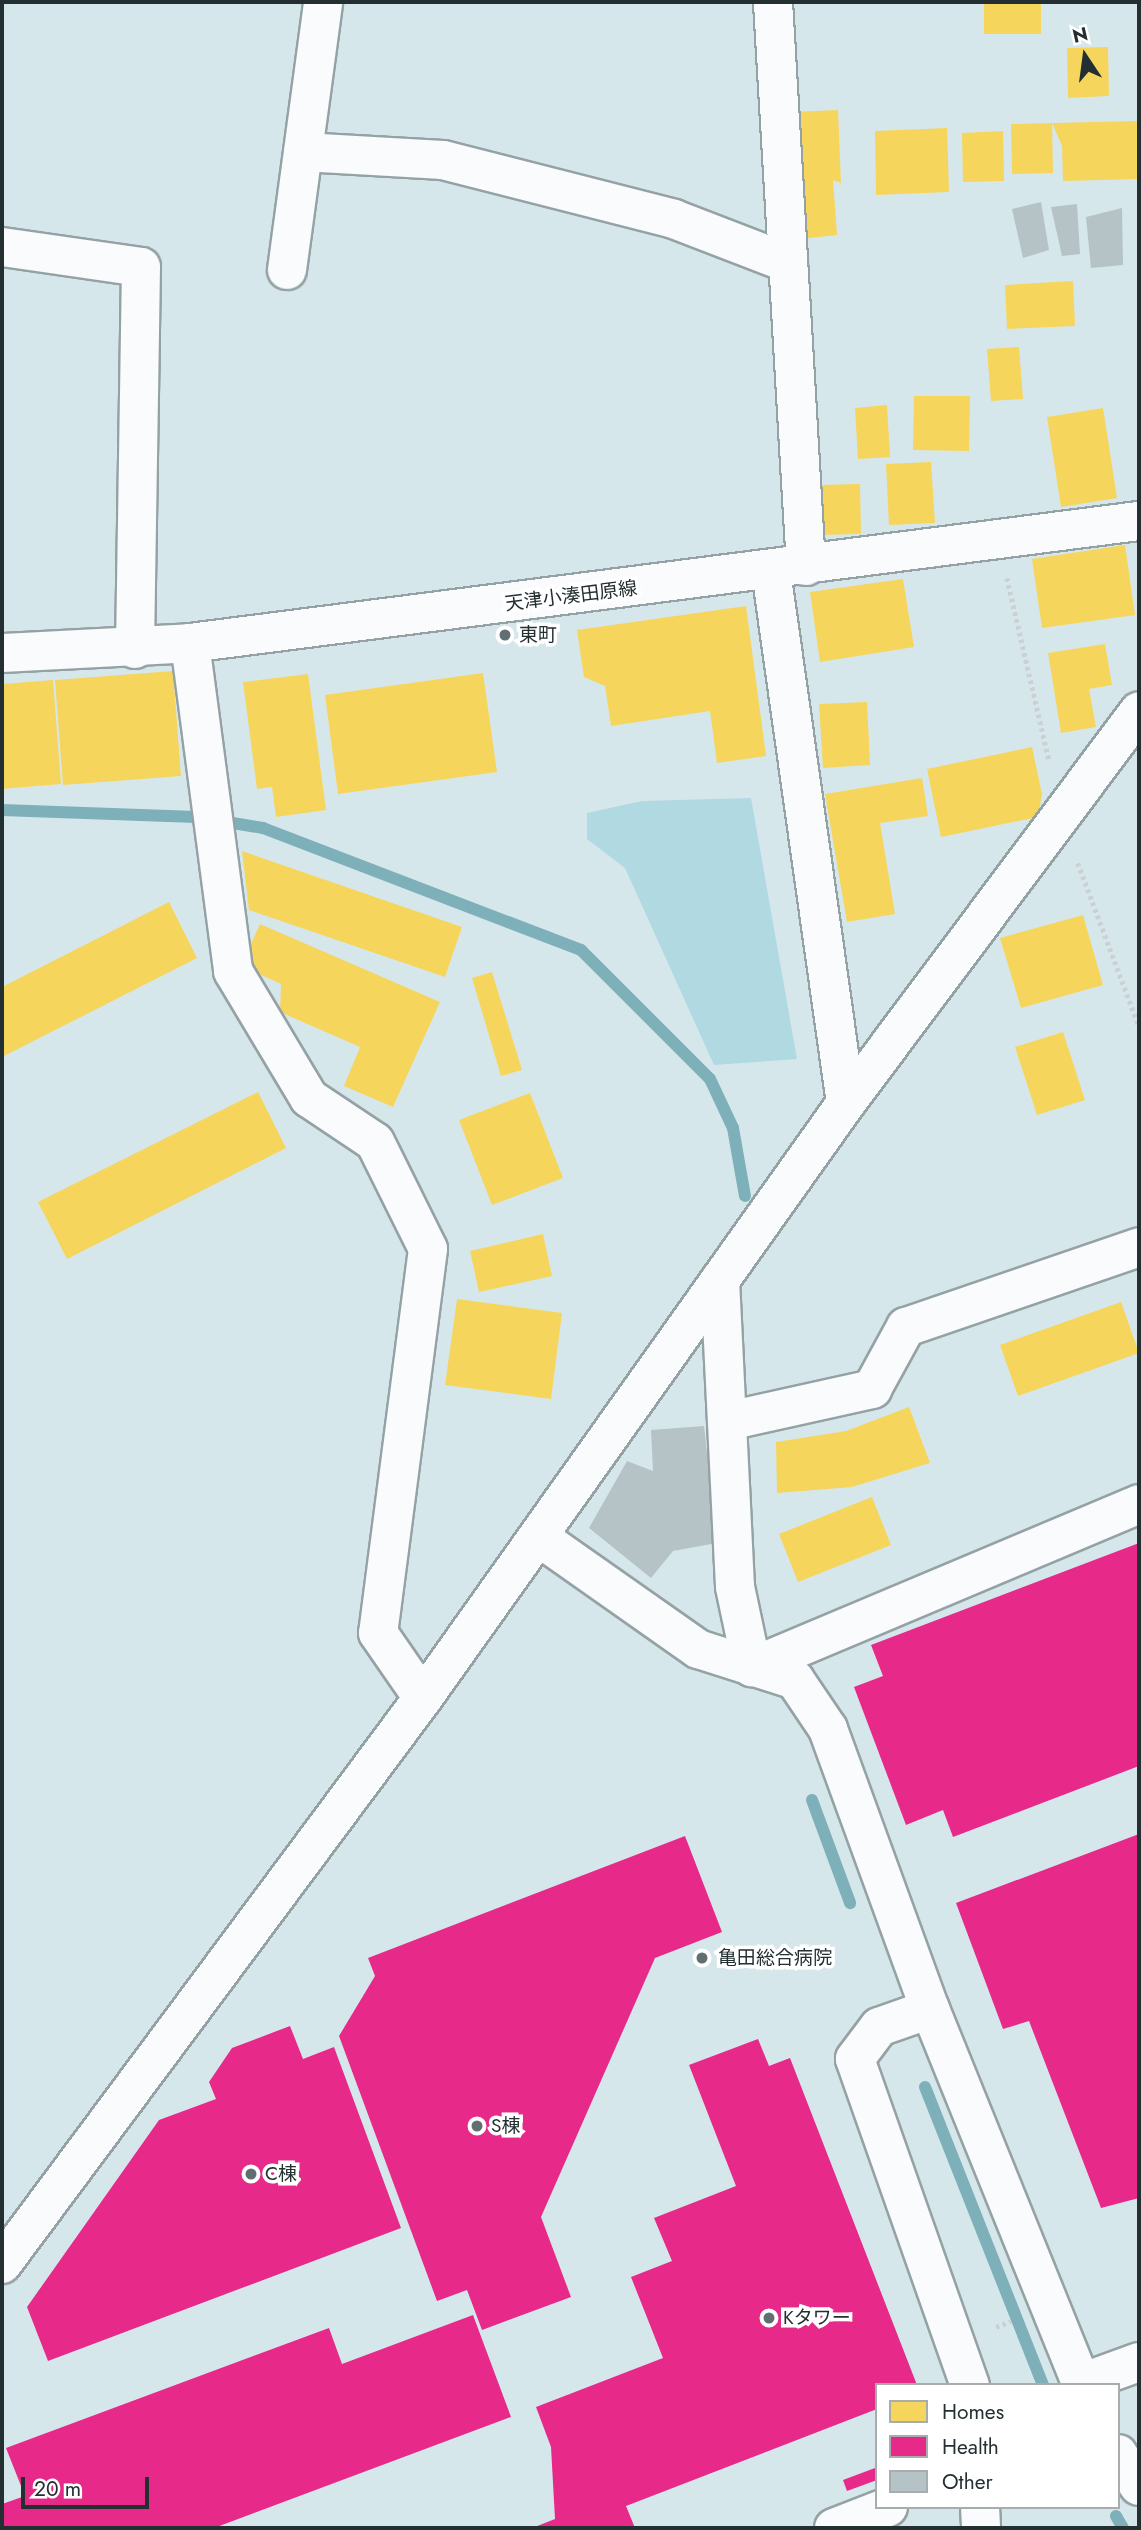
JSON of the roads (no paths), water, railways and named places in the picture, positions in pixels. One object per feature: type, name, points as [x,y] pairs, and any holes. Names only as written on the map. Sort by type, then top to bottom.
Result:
[{"type":"street","points":[[287,270],[323,2]]},
{"type":"street","points":[[773,2],[788,263],[789,568],[816,924],[846,1103]]},
{"type":"street","points":[[303,152],[443,160],[674,219],[788,263]]},
{"type":"street","points":[[2,247],[141,267],[135,649]]},
{"type":"street","name":"天津小湊田原線","points":[[2,653],[135,649],[190,643],[1139,521]]},
{"type":"street","points":[[190,643],[233,971],[309,1098],[375,1142],[428,1248],[378,1633],[423,1698]]},
{"type":"street","points":[[2,2264],[423,1698],[540,1538],[846,1103],[1139,711]]},
{"type":"street","points":[[728,1422],[872,1389],[906,1328],[1139,1247]]},
{"type":"street","points":[[728,1269],[728,1422],[734,1587],[752,1667]]},
{"type":"street","points":[[752,1667],[1139,1504]]},
{"type":"street","points":[[540,1538],[698,1649],[795,1680],[828,1729],[930,2009],[1081,2383]]},
{"type":"street","points":[[930,2009],[879,2027],[855,2059],[969,2383]]},
{"type":"street","points":[[1084,2383],[1136,2362]]},
{"type":"street","points":[[1120,2457],[1139,2486]]},
{"type":"street","points":[[834,2528],[883,2509]]},
{"type":"street","points":[[980,2509],[981,2528]]},
{"type":"waterway","points":[[2,810],[196,817],[263,828],[581,950],[710,1079],[733,1128],[745,1196]]},
{"type":"waterway","points":[[812,1800],[850,1903]]},
{"type":"waterway","points":[[925,2087],[1042,2383]]},
{"type":"waterway","points":[[1116,2516],[1123,2528]]},
{"type":"place","name":"東町","points":[[505,635]]},
{"type":"place","name":"亀田総合病院","points":[[702,1958]]},
{"type":"place","name":"S棟","points":[[477,2126]]},
{"type":"place","name":"C棟","points":[[251,2174]]},
{"type":"place","name":"Kタワー","points":[[769,2318]]}]
